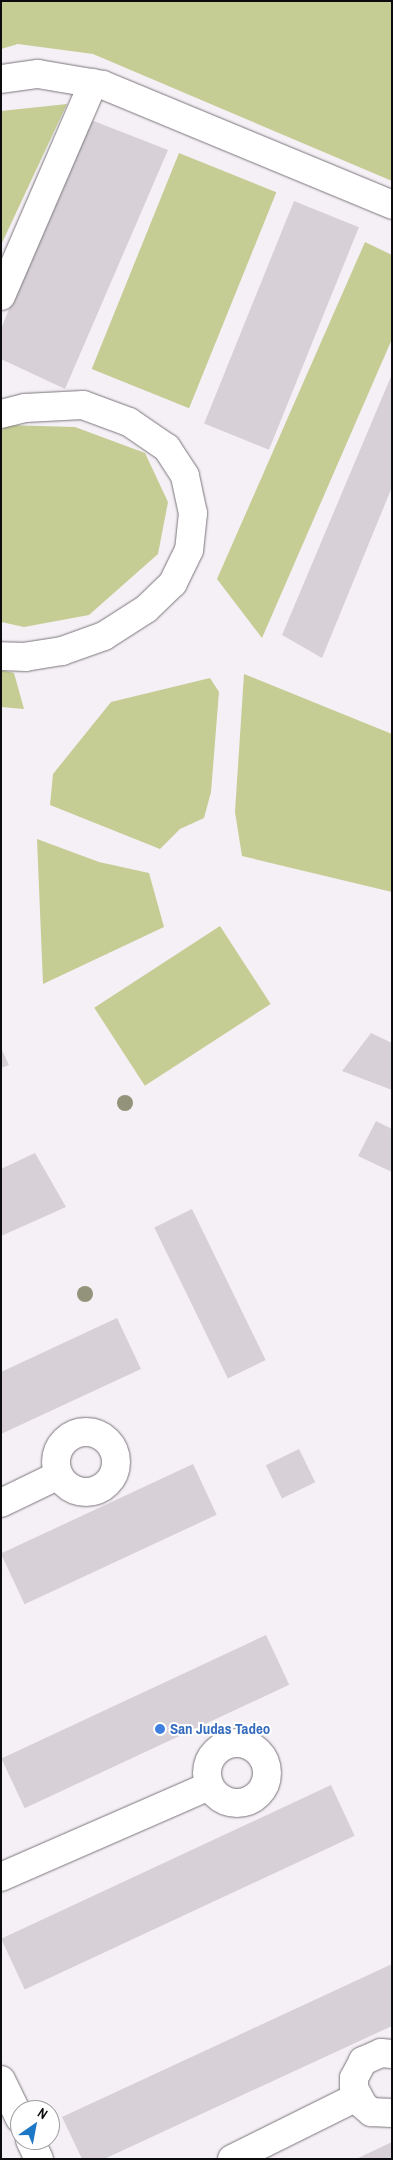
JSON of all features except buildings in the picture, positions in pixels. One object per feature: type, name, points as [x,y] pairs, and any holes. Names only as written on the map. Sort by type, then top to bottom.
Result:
[{"type":"street","points":[[1,79],[38,74],[93,83],[392,206]]},
{"type":"street","points":[[1,296],[93,83]]},
{"type":"street","points":[[1,414],[25,408],[83,405],[129,422],[167,448],[185,476],[193,514],[189,550],[177,575],[146,609],[104,636],[62,651],[26,657],[1,656]]},
{"type":"street","points":[[1,1503],[59,1476]]},
{"type":"street","points":[[1,1877],[209,1786]]},
{"type":"street","points":[[392,2054],[381,2053],[363,2061],[354,2078],[357,2097],[371,2112],[392,2113]]},
{"type":"street","points":[[1,2080],[11,2100]]},
{"type":"street","points":[[232,2159],[357,2097]]},
{"type":"green space","points":[[1,1],[392,1],[392,181],[93,54],[18,44],[1,49]]},
{"type":"green space","points":[[67,104],[1,245],[1,111]]},
{"type":"green space","points":[[179,153],[276,192],[189,408],[92,369]]},
{"type":"green space","points":[[365,242],[392,255],[392,339],[262,638],[217,579]]},
{"type":"green space","points":[[6,425],[75,427],[145,453],[168,502],[158,554],[89,615],[24,627],[1,622],[1,431]]},
{"type":"green space","points":[[1,670],[14,673],[24,709],[1,707]]},
{"type":"green space","points":[[244,674],[392,734],[392,892],[242,856],[235,812]]},
{"type":"green space","points":[[210,678],[219,692],[211,792],[204,818],[180,829],[160,849],[50,805],[53,774],[111,702]]},
{"type":"green space","points":[[37,839],[99,862],[149,873],[164,927],[43,984]]},
{"type":"green space","points":[[220,926],[271,1004],[145,1086],[94,1008]]},
{"type":"place","name":"San Judas Tadeo","points":[[160,1729]]}]
